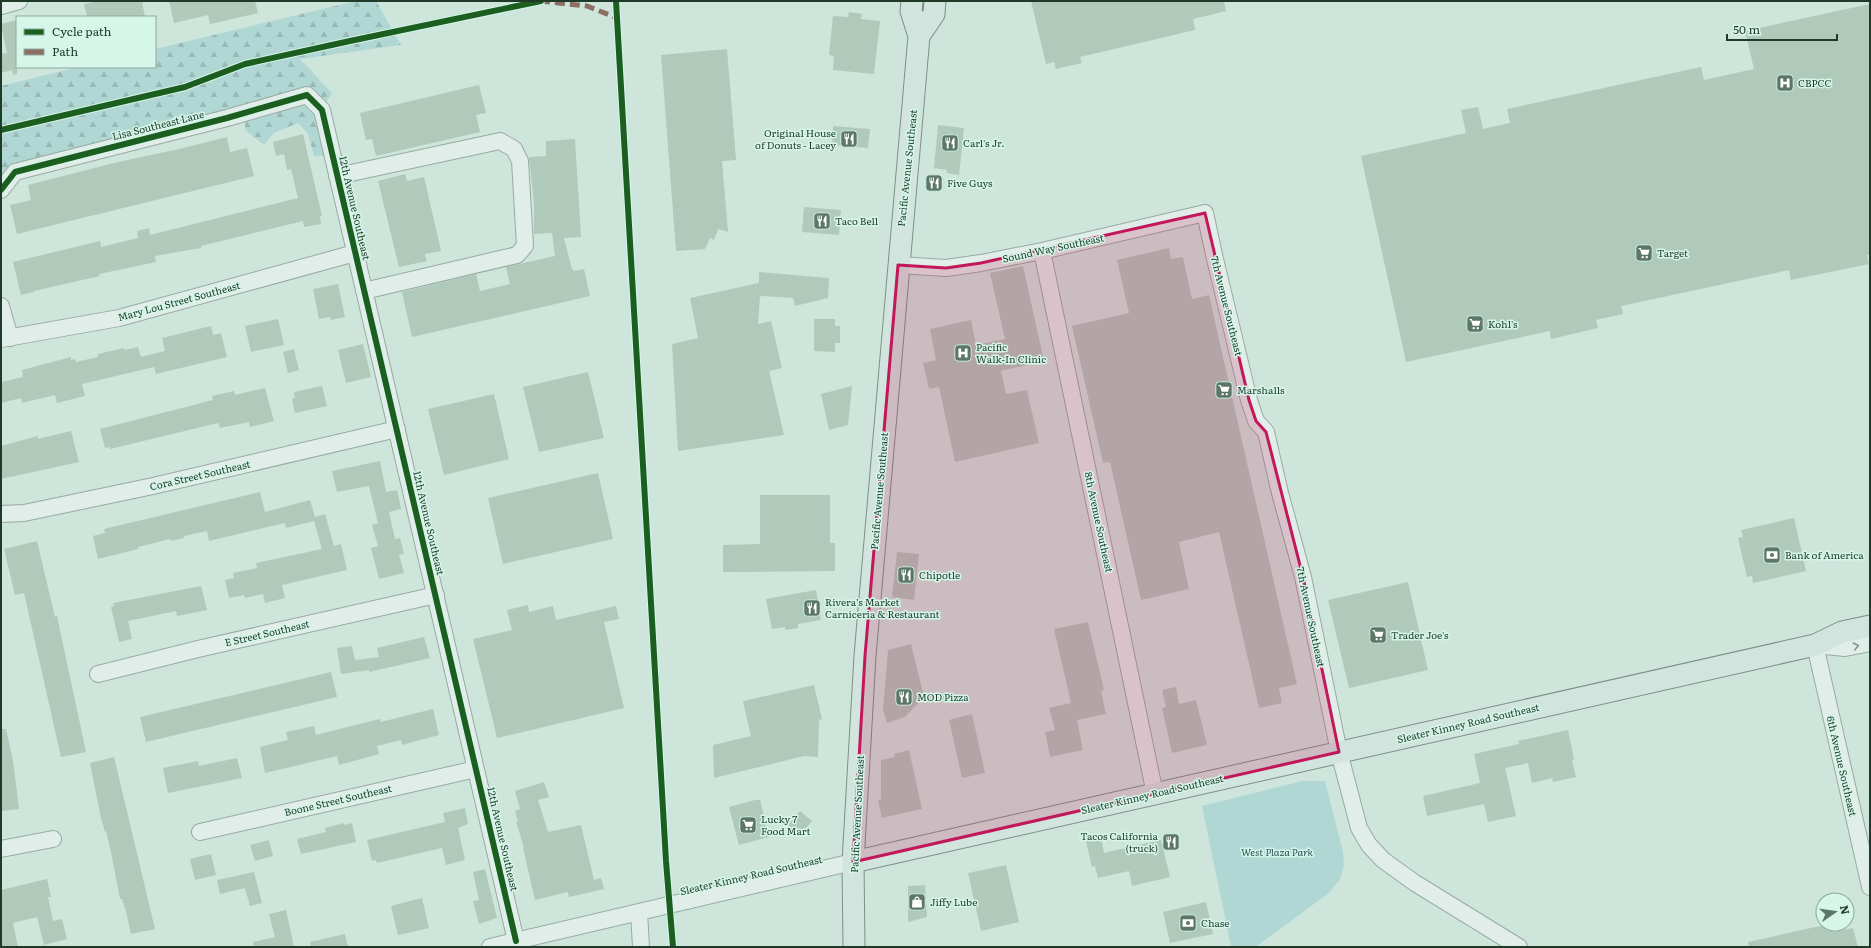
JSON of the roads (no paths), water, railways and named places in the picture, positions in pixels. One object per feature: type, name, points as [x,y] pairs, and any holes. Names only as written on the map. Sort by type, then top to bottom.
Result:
[{"type":"main road","name":"Pacific Avenue Southeast","points":[[854,947],[854,862],[865,656],[919,36],[911,11],[912,1]]},
{"type":"main road","name":"Pacific Avenue Southeast","points":[[919,36],[934,14],[935,1]]},
{"type":"main road","name":"Sleater Kinney Road Southeast","points":[[854,862],[1815,646],[1842,632],[1870,626]]},
{"type":"street","points":[[1,6],[19,1]]},
{"type":"street","name":"Lisa Southeast Lane","points":[[1,190],[15,172],[227,118],[293,98],[307,95],[322,110]]},
{"type":"street","name":"12th Avenue Southeast","points":[[322,110],[516,941]]},
{"type":"street","points":[[337,176],[500,141],[514,149],[520,161],[525,246],[517,255],[364,291]]},
{"type":"street","name":"Sound Way Southeast","points":[[898,265],[946,268],[1042,251],[1205,213]]},
{"type":"street","name":"7th Avenue Southeast","points":[[1205,213],[1215,259],[1246,380],[1249,400],[1256,421],[1266,432],[1280,493],[1303,577],[1339,752],[1359,828],[1369,845],[1383,860],[1415,883],[1519,947]]},
{"type":"street","name":"8th Avenue Southeast","points":[[1042,251],[1155,794]]},
{"type":"street","name":"Mary Lou Street Southeast","points":[[5,339],[119,318],[355,253]]},
{"type":"street","points":[[1,306],[5,339]]},
{"type":"street","name":"Cora Street Southeast","points":[[1,514],[24,512],[153,486],[397,429]]},
{"type":"street","name":"E Street Southeast","points":[[98,674],[198,649],[436,595]]},
{"type":"street","name":"Sleater Kinney Road Southeast","points":[[1815,646],[1845,648],[1870,643]]},
{"type":"street","name":"6th Avenue Southeast","points":[[1815,646],[1870,887]]},
{"type":"street","name":"Boone Street Southeast","points":[[200,832],[476,769]]},
{"type":"street","points":[[1,849],[53,839]]},
{"type":"street","name":"Sleater Kinney Road Southeast","points":[[490,947],[854,862]]},
{"type":"street","points":[[639,912],[641,947]]},
{"type":"place","name":"CBPCC","points":[[1785,83]]},
{"type":"place","name":"Original House of Donuts - Lacey","points":[[849,139]]},
{"type":"place","name":"Carl's Jr.","points":[[950,143]]},
{"type":"place","name":"Five Guys","points":[[934,183]]},
{"type":"place","name":"Taco Bell","points":[[822,221]]},
{"type":"place","name":"Target","points":[[1644,253]]},
{"type":"place","name":"Kohl's","points":[[1475,324]]},
{"type":"place","name":"Pacific Walk-In Clinic","points":[[963,353]]},
{"type":"place","name":"Marshalls","points":[[1224,390]]},
{"type":"place","name":"Bank of America","points":[[1772,555]]},
{"type":"place","name":"Chipotle","points":[[906,575]]},
{"type":"place","name":"Rivera’s Market Carniceria & Restaurant","points":[[812,608]]},
{"type":"place","name":"Trader Joe's","points":[[1378,635]]},
{"type":"place","name":"MOD Pizza","points":[[904,697]]},
{"type":"place","name":"Lucky 7 Food Mart","points":[[748,825]]},
{"type":"place","name":"Tacos California (truck)","points":[[1171,842]]},
{"type":"place","name":"Jiffy Lube","points":[[917,902]]},
{"type":"place","name":"Chase","points":[[1188,923]]},
{"type":"park label","name":"West Plaza Park","points":[[1277,852]]}]
